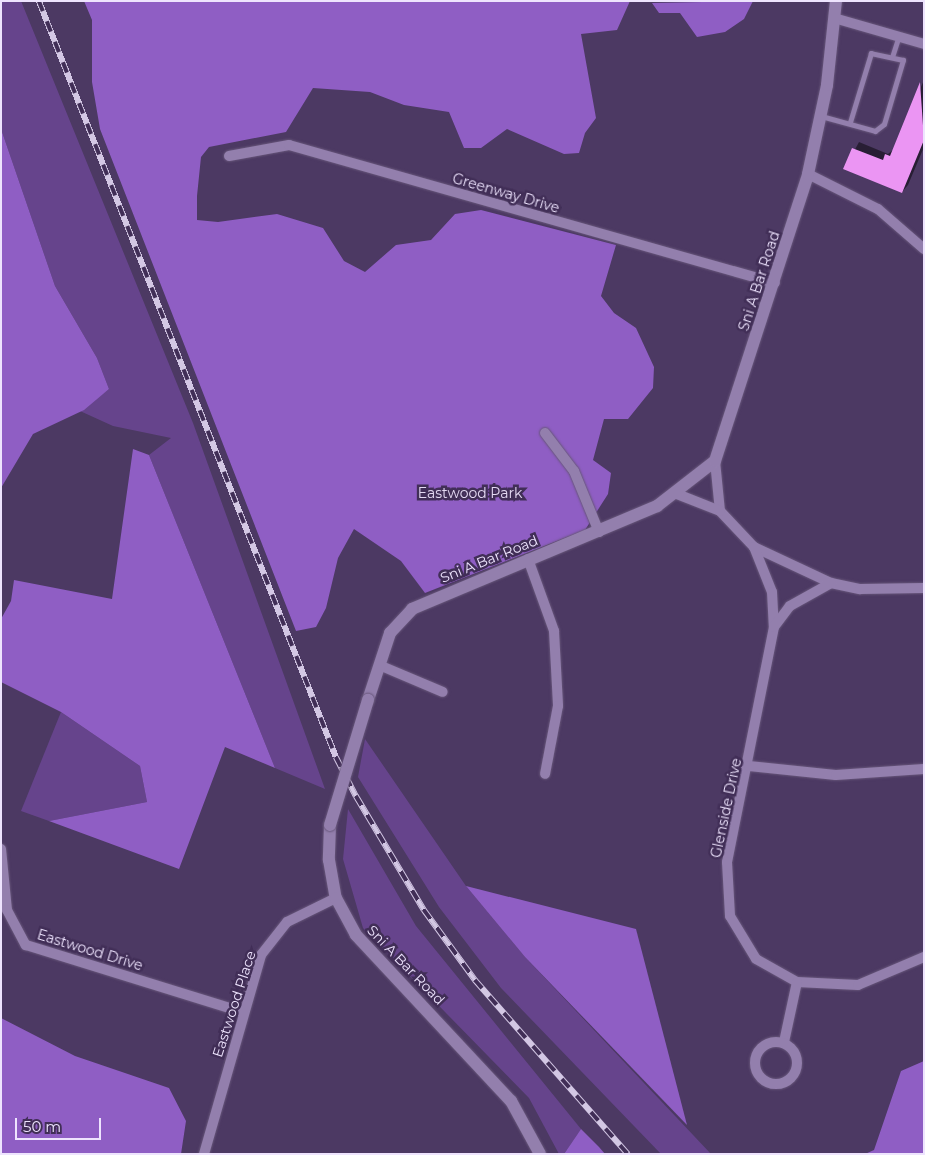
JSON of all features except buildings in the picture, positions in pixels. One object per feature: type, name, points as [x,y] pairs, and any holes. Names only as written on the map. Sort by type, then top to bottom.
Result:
[{"type":"street","name":"Sni A Bar Road","points":[[540,1154],[511,1101],[356,935],[336,898],[329,860],[330,825],[390,633],[412,609],[528,559],[599,532],[677,494],[715,462],[775,283],[808,174],[820,116],[836,1]]},
{"type":"street","points":[[834,18],[899,35],[924,44]]},
{"type":"street","name":"Greenway Drive","points":[[229,156],[289,146],[775,283]]},
{"type":"street","points":[[808,174],[878,209],[924,249]]},
{"type":"street","points":[[545,433],[574,471],[599,532]]},
{"type":"street","points":[[715,462],[720,512]]},
{"type":"street","points":[[677,494],[720,512],[754,547],[831,583],[860,589],[924,588]]},
{"type":"street","name":"Glenside Drive","points":[[754,547],[772,592],[774,627],[749,766],[727,862],[730,916],[756,958],[797,982],[858,985],[924,957]]},
{"type":"street","points":[[528,559],[554,631],[558,706],[545,774]]},
{"type":"street","name":"Glenside Drive","points":[[774,627],[790,606],[831,583]]},
{"type":"street","points":[[379,665],[443,692]]},
{"type":"street","points":[[749,766],[836,775],[924,769]]},
{"type":"street","name":"Eastwood Drive","points":[[1,849],[7,910],[26,945],[243,1012]]},
{"type":"street","name":"Eastwood Place","points":[[204,1154],[243,1012],[261,955],[287,922],[336,898]]},
{"type":"street","points":[[784,1042],[768,1043],[758,1053],[755,1070],[765,1081],[784,1082],[792,1074],[796,1060],[784,1042],[797,982]]},
{"type":"lane","points":[[892,57],[899,35]]},
{"type":"lane","points":[[820,116],[850,122],[875,131],[884,124],[904,60],[871,53],[850,122]]},
{"type":"shaded area","points":[[1,1],[21,1],[193,423],[325,789],[275,768],[149,455],[171,438],[113,426],[80,411],[109,389],[97,358],[55,286],[1,129]]},
{"type":"shaded area","points":[[61,712],[140,766],[147,802],[49,821],[21,811]]},
{"type":"shaded area","points":[[365,739],[466,886],[525,957],[711,1154],[661,1154],[501,988],[439,907],[358,777]]},
{"type":"shaded area","points":[[348,809],[416,926],[581,1129],[564,1154],[559,1154],[529,1098],[363,928],[343,859]]},
{"type":"green space","name":"Eastwood Park","points":[[84,1],[630,1],[617,30],[581,34],[596,118],[585,133],[579,153],[564,154],[507,129],[481,148],[464,148],[449,112],[404,105],[370,92],[313,88],[286,132],[209,147],[201,157],[197,196],[197,220],[218,222],[277,214],[323,228],[344,261],[365,272],[396,245],[431,240],[455,214],[481,210],[616,245],[601,296],[614,313],[636,328],[654,367],[653,388],[628,419],[604,419],[593,460],[611,473],[608,494],[585,530],[425,593],[401,561],[354,529],[338,558],[326,608],[316,627],[296,631],[100,129],[92,82],[92,20]]},
{"type":"green space","points":[[753,1],[744,19],[725,32],[697,37],[680,13],[659,13],[652,3]]},
{"type":"green space","points":[[1,129],[55,286],[97,358],[109,389],[84,410],[33,434],[1,488]]},
{"type":"green space","points":[[133,449],[149,455],[275,768],[225,747],[179,869],[49,821],[147,802],[140,766],[61,712],[1,682],[1,619],[11,601],[14,580],[112,599]]},
{"type":"green space","points":[[466,886],[636,929],[687,1125],[525,957]]},
{"type":"green space","points":[[1,1018],[75,1056],[169,1088],[186,1121],[181,1154],[1,1154]]},
{"type":"green space","points":[[924,1061],[924,1154],[865,1154],[874,1150],[901,1071]]},
{"type":"green space","points":[[581,1129],[599,1147],[605,1154],[564,1154]]},
{"type":"railway","points":[[39,1],[336,757],[356,796],[424,910],[475,980],[628,1154]]}]
